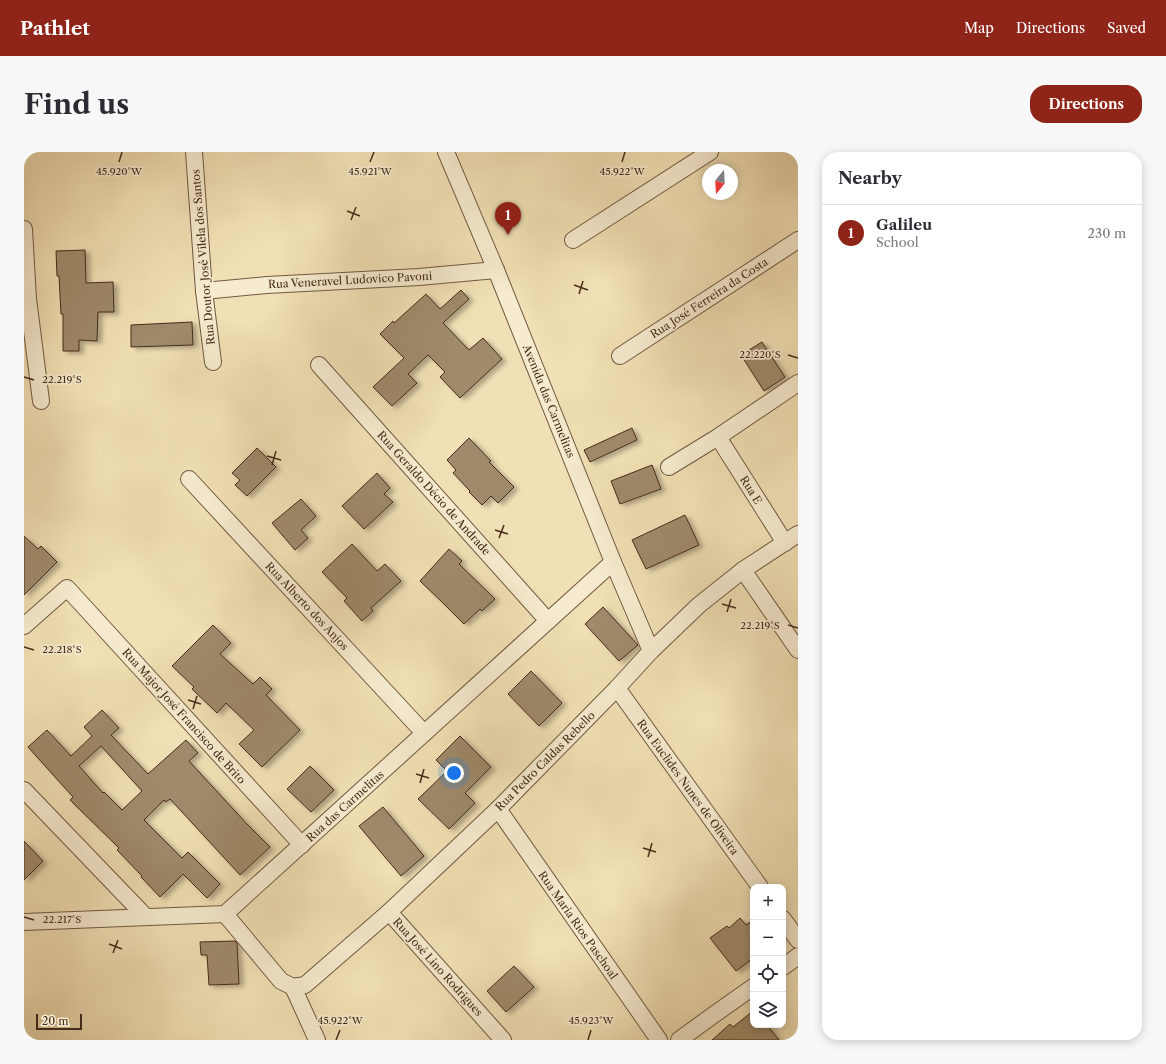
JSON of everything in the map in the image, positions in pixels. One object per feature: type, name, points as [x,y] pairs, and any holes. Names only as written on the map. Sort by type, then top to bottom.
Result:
[{"type":"street","name":"Rua Doutor José Vilela dos Santos","points":[[194,152],[204,291],[213,362]]},
{"type":"street","name":"Avenida das Carmelitas","points":[[446,152],[496,270],[613,562],[651,651]]},
{"type":"street","points":[[574,240],[710,152]]},
{"type":"street","points":[[24,228],[26,299],[41,401]]},
{"type":"street","name":"Rua José Ferreira da Costa","points":[[620,356],[798,240]]},
{"type":"street","name":"Rua Veneravel Ludovico Pavoni","points":[[204,291],[267,285],[419,277],[496,270]]},
{"type":"street","name":"Rua Geraldo Décio de Andrade","points":[[319,365],[548,621]]},
{"type":"street","points":[[670,467],[718,437],[798,383]]},
{"type":"street","name":"Rua E","points":[[718,437],[791,538]]},
{"type":"street","name":"Rua Alberto dos Anjos","points":[[189,479],[424,733]]},
{"type":"street","name":"Rua Pedro Caldas Rebello","points":[[293,987],[305,985],[388,912],[498,809],[617,688],[651,651],[699,605],[743,570],[791,538]]},
{"type":"street","name":"Rua das Carmelitas","points":[[225,914],[613,562]]},
{"type":"street","points":[[743,570],[798,650]]},
{"type":"street","name":"Rua Major José Francisco de Brito","points":[[24,626],[67,588],[302,845]]},
{"type":"street","name":"Rua Euclides Nunes de Oliveira","points":[[617,688],[758,884]]},
{"type":"street","points":[[24,790],[146,917]]},
{"type":"street","name":"Rua Maria Rios Paschoal","points":[[498,809],[659,1040]]},
{"type":"street","name":"Rua José Lino Rodrigues","points":[[388,912],[503,1040]]},
{"type":"street","points":[[24,922],[225,914],[281,981],[293,987],[317,1040]]},
{"type":"street","points":[[784,920],[798,940]]},
{"type":"street","points":[[786,965],[798,956]]},
{"type":"street","points":[[679,1040],[750,989]]},
{"type":"building","points":[[85,250],[86,283],[113,282],[114,312],[98,312],[97,341],[79,340],[79,351],[63,351],[63,314],[61,314],[56,251]]},
{"type":"building","points":[[461,290],[469,299],[443,323],[469,350],[483,338],[502,359],[460,398],[440,377],[445,372],[428,355],[408,374],[417,383],[392,406],[373,387],[404,358],[380,334],[393,321],[394,323],[426,294],[440,309]]},
{"type":"building","points":[[192,322],[193,345],[131,347],[131,325]]},
{"type":"building","points":[[762,342],[785,377],[764,391],[741,355]]},
{"type":"building","points":[[632,428],[637,440],[590,462],[584,450]]},
{"type":"building","points":[[469,438],[491,461],[489,462],[514,487],[498,503],[491,496],[482,505],[453,473],[456,470],[447,460]]},
{"type":"building","points":[[257,448],[276,467],[247,496],[235,485],[240,480],[232,473]]},
{"type":"building","points":[[652,465],[661,489],[620,504],[611,481]]},
{"type":"building","points":[[377,473],[390,488],[384,494],[393,502],[364,529],[342,506]]},
{"type":"building","points":[[301,499],[316,516],[301,530],[308,538],[295,550],[272,523]]},
{"type":"building","points":[[685,515],[699,545],[646,569],[632,540]]},
{"type":"building","points":[[24,536],[38,549],[41,546],[57,562],[24,595]]},
{"type":"building","points":[[352,544],[377,571],[385,564],[401,581],[371,608],[373,611],[362,621],[344,601],[347,598],[322,572]]},
{"type":"building","points":[[449,549],[462,561],[459,564],[495,599],[482,611],[480,609],[464,624],[420,581]]},
{"type":"building","points":[[603,607],[638,645],[619,661],[585,624]]},
{"type":"building","points":[[213,625],[231,643],[220,654],[253,684],[260,677],[272,689],[266,695],[300,730],[262,767],[239,744],[254,730],[226,703],[217,713],[192,689],[194,687],[172,666]]},
{"type":"building","points":[[531,671],[562,703],[539,726],[508,694]]},
{"type":"building","points":[[102,710],[119,728],[111,735],[148,774],[186,740],[198,753],[189,761],[270,847],[240,875],[170,799],[166,802],[164,800],[144,820],[182,858],[188,852],[220,884],[207,898],[183,874],[160,897],[117,850],[119,848],[70,800],[73,797],[28,747],[47,730],[71,756],[92,736],[84,727]],"holes":[[[101,746],[142,791],[122,810],[104,792],[103,793],[79,766]]]},
{"type":"building","points":[[460,736],[491,767],[465,793],[475,803],[449,829],[418,799],[447,771],[436,760]]},
{"type":"building","points":[[310,766],[334,790],[311,812],[287,789]]},
{"type":"building","points":[[383,807],[424,856],[401,876],[359,826]]},
{"type":"building","points":[[24,841],[43,861],[24,880]]},
{"type":"building","points":[[740,918],[746,925],[750,922],[750,960],[736,971],[710,938],[727,926],[729,928]]},
{"type":"building","points":[[235,941],[237,943],[239,984],[209,985],[207,955],[201,955],[200,942]]},
{"type":"building","points":[[514,966],[534,987],[506,1012],[487,991]]},
{"type":"building","points":[[750,1013],[750,1028],[769,1028],[779,1040],[712,1040],[730,1024],[733,1027]]},
{"type":"place","name":"Galileu","points":[[508,235]]}]
